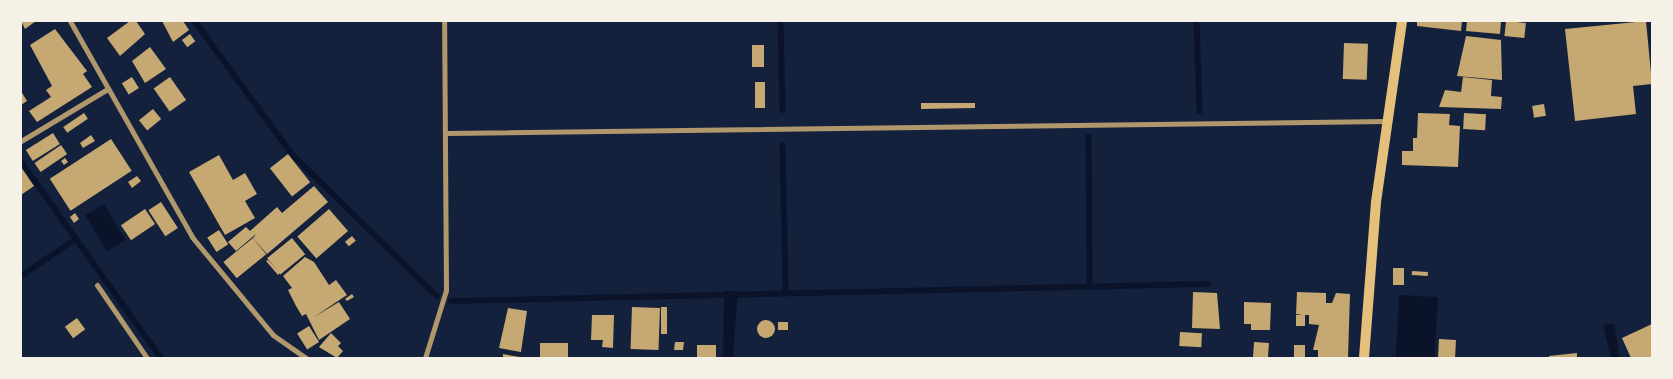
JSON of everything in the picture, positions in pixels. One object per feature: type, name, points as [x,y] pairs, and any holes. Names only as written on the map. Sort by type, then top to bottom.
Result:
[{"type":"main road","points":[[1364,358],[1387,121],[1402,21]]},
{"type":"street","points":[[70,21],[106,90],[192,237],[274,335],[306,358]]},
{"type":"street","points":[[425,358],[446,290],[448,133],[444,21]]},
{"type":"street","points":[[21,141],[106,90]]},
{"type":"street","points":[[448,133],[1387,121]]},
{"type":"street","points":[[97,285],[147,358]]},
{"type":"water","points":[[104,204],[126,240],[107,251],[85,215]]},
{"type":"water","points":[[724,291],[738,291],[733,358],[723,358]]},
{"type":"water","points":[[1399,295],[1438,297],[1435,358],[1396,358]]},
{"type":"water","points":[[1614,323],[1620,358],[1611,358],[1603,325]]},
{"type":"building","points":[[21,21],[36,21],[25,29]]},
{"type":"building","points":[[130,21],[136,21],[145,34],[120,56],[107,38]]},
{"type":"building","points":[[162,21],[183,21],[189,30],[173,42]]},
{"type":"building","points":[[1417,21],[1462,21],[1461,31],[1417,26]]},
{"type":"building","points":[[1467,21],[1501,21],[1500,34],[1466,31]]},
{"type":"building","points":[[1506,21],[1526,23],[1524,38],[1504,36]]},
{"type":"building","points":[[1646,21],[1652,84],[1633,86],[1636,114],[1575,121],[1565,29]]},
{"type":"building","points":[[55,29],[87,71],[83,74],[92,87],[37,122],[29,111],[51,97],[46,90],[52,86],[30,45]]},
{"type":"building","points":[[190,34],[195,41],[187,47],[182,40]]},
{"type":"building","points":[[1466,36],[1501,40],[1502,80],[1457,76]]},
{"type":"building","points":[[1344,43],[1368,44],[1367,80],[1343,79]]},
{"type":"building","points":[[752,45],[764,45],[764,67],[752,67]]},
{"type":"building","points":[[150,47],[166,69],[145,83],[132,61]]},
{"type":"building","points":[[132,77],[139,88],[129,94],[122,83]]},
{"type":"building","points":[[170,77],[186,100],[170,111],[154,88]]},
{"type":"building","points":[[1463,77],[1492,80],[1491,96],[1502,97],[1501,109],[1439,107],[1445,90],[1461,92]]},
{"type":"building","points":[[755,82],[765,82],[765,108],[755,108]]},
{"type":"building","points":[[21,91],[27,101],[21,105]]},
{"type":"building","points":[[921,103],[975,103],[975,108],[921,109]]},
{"type":"building","points":[[1544,104],[1546,116],[1534,118],[1532,106]]},
{"type":"building","points":[[153,109],[161,119],[147,130],[139,120]]},
{"type":"building","points":[[84,113],[88,119],[67,133],[63,127]]},
{"type":"building","points":[[1418,113],[1450,114],[1449,125],[1460,126],[1458,167],[1402,165],[1402,151],[1413,151],[1413,138],[1417,138]]},
{"type":"building","points":[[1464,113],[1486,114],[1485,130],[1463,129]]},
{"type":"building","points":[[53,133],[60,144],[33,161],[26,150]]},
{"type":"building","points":[[91,135],[95,141],[83,148],[80,143]]},
{"type":"building","points":[[111,139],[132,171],[70,211],[50,179]]},
{"type":"building","points":[[61,145],[67,154],[41,172],[34,163]]},
{"type":"building","points":[[288,154],[310,182],[292,197],[270,168]]},
{"type":"building","points":[[219,155],[233,180],[245,173],[257,194],[245,201],[255,218],[225,235],[189,172]]},
{"type":"building","points":[[65,158],[68,162],[64,165],[61,161]]},
{"type":"building","points":[[21,167],[34,186],[21,195]]},
{"type":"building","points":[[137,176],[141,181],[132,188],[128,182]]},
{"type":"building","points":[[314,186],[328,202],[267,254],[253,238],[256,234],[236,251],[228,242],[246,227],[250,231],[277,207],[282,213]]},
{"type":"building","points":[[161,202],[178,228],[165,236],[148,210]]},
{"type":"building","points":[[145,209],[155,224],[131,240],[121,225]]},
{"type":"building","points":[[329,209],[348,231],[316,258],[297,237]]},
{"type":"building","points":[[75,213],[79,219],[74,223],[70,217]]},
{"type":"building","points":[[219,230],[228,244],[217,252],[207,238]]},
{"type":"building","points":[[352,236],[356,241],[349,246],[345,242]]},
{"type":"building","points":[[253,238],[266,254],[237,278],[223,262]]},
{"type":"building","points":[[292,238],[305,254],[280,274],[267,258]]},
{"type":"building","points":[[305,257],[314,262],[329,285],[336,280],[347,295],[314,317],[339,302],[350,319],[319,340],[306,314],[302,316],[296,306],[288,290],[292,288],[283,276]]},
{"type":"building","points":[[268,260],[280,273],[278,275],[266,261]]},
{"type":"building","points":[[1393,268],[1404,268],[1404,285],[1393,285]]},
{"type":"building","points":[[1412,271],[1428,272],[1428,276],[1412,275]]},
{"type":"building","points":[[1193,292],[1217,293],[1220,329],[1192,328]]},
{"type":"building","points":[[1297,292],[1326,293],[1326,303],[1332,303],[1336,293],[1350,294],[1348,358],[1318,358],[1318,350],[1313,350],[1319,325],[1309,324],[1309,315],[1305,315],[1305,326],[1296,326],[1296,315],[1302,315],[1296,314]]},
{"type":"building","points":[[352,294],[354,297],[347,301],[345,299]]},
{"type":"building","points":[[1244,302],[1271,303],[1270,330],[1251,330],[1251,324],[1244,324]]},
{"type":"building","points":[[632,307],[660,308],[659,350],[631,349]]},
{"type":"building","points":[[661,307],[667,307],[667,334],[661,334]]},
{"type":"building","points":[[508,308],[527,311],[521,352],[499,348]]},
{"type":"building","points":[[592,315],[614,315],[613,348],[602,347],[603,340],[591,340]]},
{"type":"building","points":[[77,318],[85,329],[73,338],[65,327]]},
{"type":"building","points":[[766,320],[772,323],[775,329],[772,335],[766,338],[760,335],[757,329],[760,323]]},
{"type":"building","points":[[778,322],[788,322],[788,330],[778,330]]},
{"type":"building","points":[[1652,324],[1652,358],[1631,358],[1622,338]]},
{"type":"building","points":[[309,326],[319,342],[307,350],[297,333]]},
{"type":"building","points":[[1180,332],[1202,333],[1201,347],[1179,346]]},
{"type":"building","points":[[331,333],[341,343],[338,346],[343,351],[337,358],[319,347]]},
{"type":"building","points":[[1439,339],[1456,340],[1455,358],[1438,358]]},
{"type":"building","points":[[675,342],[684,342],[683,350],[674,350]]},
{"type":"building","points":[[1254,342],[1269,343],[1268,358],[1253,358]]},
{"type":"building","points":[[540,343],[568,343],[568,358],[540,358]]},
{"type":"building","points":[[697,345],[716,345],[716,358],[697,358]]},
{"type":"building","points":[[1294,345],[1305,345],[1305,358],[1294,358]]},
{"type":"building","points":[[1577,353],[1577,358],[1549,358],[1549,356]]},
{"type":"building","points":[[503,354],[520,357],[503,358]]},
{"type":"waterway","points":[[195,21],[292,154],[437,296]]},
{"type":"waterway","points":[[781,21],[783,110]]},
{"type":"waterway","points":[[1197,21],[1200,111]]},
{"type":"waterway","points":[[1089,137],[1090,286]]},
{"type":"waterway","points":[[783,145],[786,292]]},
{"type":"waterway","points":[[21,161],[161,358]]},
{"type":"waterway","points":[[21,276],[76,239]]},
{"type":"waterway","points":[[451,301],[1208,284]]}]
